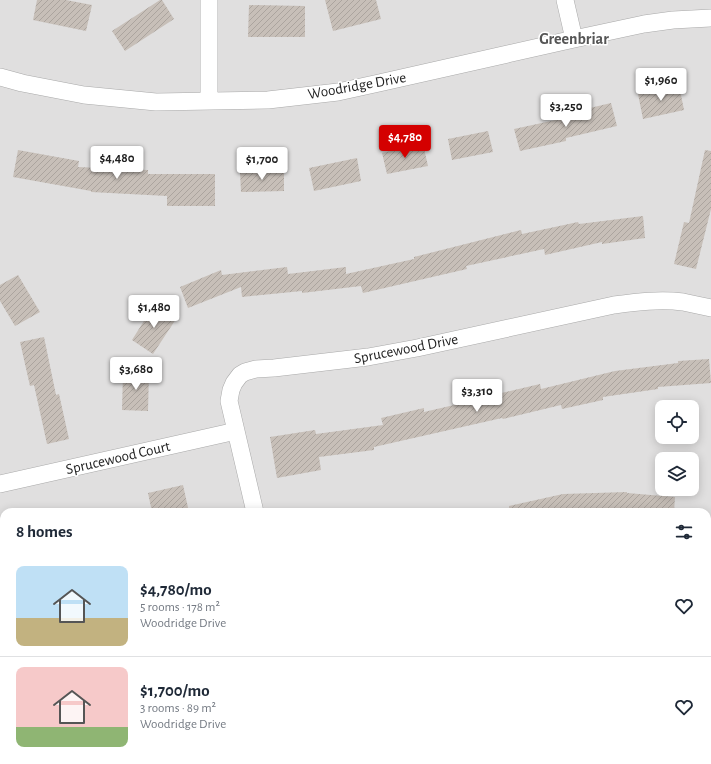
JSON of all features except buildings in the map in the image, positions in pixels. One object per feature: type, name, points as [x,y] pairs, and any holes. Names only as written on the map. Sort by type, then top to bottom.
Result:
[{"type":"street","points":[[209,0],[209,102]]},
{"type":"street","points":[[565,0],[574,39]]},
{"type":"street","name":"Woodridge Drive","points":[[0,77],[22,83],[84,95],[156,102],[268,100],[338,92],[644,24],[673,20],[711,18]]},
{"type":"street","name":"Sprucewood Drive","points":[[254,508],[229,401],[234,383],[240,375],[245,372],[368,357],[638,301],[683,302],[711,308]]},
{"type":"street","name":"Sprucewood Court","points":[[0,484],[236,431]]},
{"type":"shaded area","points":[[0,0],[711,0],[711,508],[0,508]]},
{"type":"district","name":"Greenbriar","points":[[574,39]]}]
